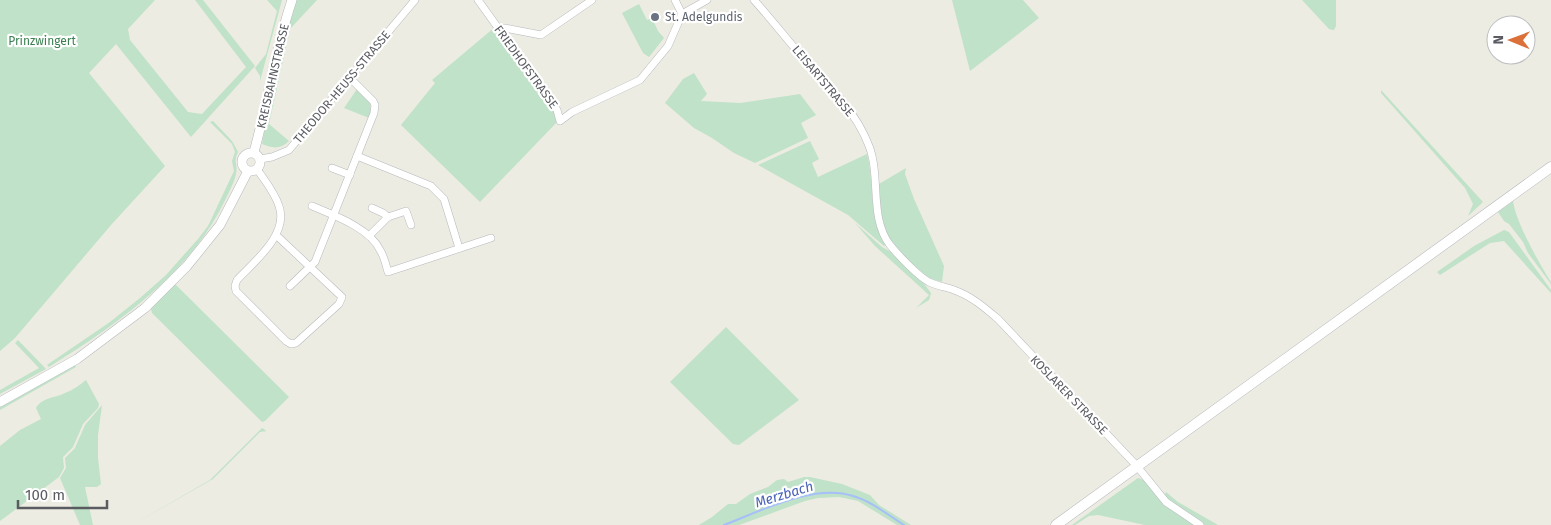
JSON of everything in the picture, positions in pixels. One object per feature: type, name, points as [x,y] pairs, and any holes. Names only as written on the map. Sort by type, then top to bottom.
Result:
[{"type":"main road","points":[[1056,525],[1136,465],[1551,167]]},
{"type":"street","name":"KREISBAHNSTRASSE","points":[[257,156],[262,122],[281,37],[292,0]]},
{"type":"street","name":"THEODOR-HEUSS-STRASSE","points":[[257,156],[272,157],[289,150],[415,0]]},
{"type":"street","name":"FRIEDHOFSTRASSE","points":[[478,0],[557,110],[560,120],[572,112],[640,80],[668,46],[682,14]]},
{"type":"street","points":[[499,29],[505,28],[541,35],[592,0]]},
{"type":"street","points":[[674,0],[682,14],[707,0]]},
{"type":"street","name":"LEISARTSTRASSE","points":[[754,0],[846,105],[856,121],[869,146],[873,159],[878,217],[885,238],[895,252],[927,281]]},
{"type":"street","points":[[290,286],[315,262],[374,113],[374,106],[369,97],[350,78]]},
{"type":"street","points":[[0,402],[77,358],[145,308],[187,266],[214,233],[252,170],[260,164],[257,156],[245,154],[242,159],[243,167],[252,170],[279,204],[281,220],[272,242],[237,280],[236,290],[286,341],[291,344],[296,343],[339,304],[342,297],[276,235]]},
{"type":"street","points":[[357,156],[432,186],[444,199],[459,248]]},
{"type":"street","points":[[332,168],[350,175]]},
{"type":"street","points":[[312,206],[334,215],[369,236],[380,250],[388,272],[491,238]]},
{"type":"street","points":[[372,208],[388,217]]},
{"type":"street","points":[[369,236],[388,217],[406,211],[411,225]]},
{"type":"street","name":"KOSLARER STRASSE","points":[[927,281],[959,292],[982,304],[1136,465],[1166,502],[1200,525]]},
{"type":"green space","name":"Prinzwingert","points":[[0,0],[155,0],[128,29],[130,40],[188,112],[202,114],[246,67],[195,0],[203,0],[255,66],[191,137],[116,44],[89,73],[165,166],[111,225],[15,338],[0,351]]},
{"type":"green space","points":[[267,0],[282,0],[260,81],[260,76],[255,68],[266,54],[277,11]]},
{"type":"green space","points":[[296,0],[317,0],[290,29],[269,124],[289,141],[282,146],[273,147],[262,144],[272,89]]},
{"type":"green space","points":[[952,0],[1023,0],[1039,18],[970,71]]},
{"type":"green space","points":[[1302,0],[1336,0],[1336,26],[1334,30],[1329,29]]},
{"type":"green space","points":[[639,4],[647,20],[652,18],[658,31],[664,38],[649,57],[643,53],[622,13]]},
{"type":"green space","points":[[495,27],[556,111],[558,121],[480,202],[401,125],[435,83],[432,80]]},
{"type":"green space","points":[[694,73],[707,94],[701,101],[740,103],[800,94],[816,115],[801,123],[808,138],[755,163],[734,153],[694,128],[665,103],[683,79]]},
{"type":"green space","points":[[357,89],[369,102],[371,108],[369,118],[344,108]]},
{"type":"green space","points":[[1381,90],[1483,202],[1468,216],[1473,204],[1465,188],[1381,93]]},
{"type":"green space","points":[[213,121],[232,141],[238,152],[236,174],[233,183],[219,212],[204,236],[186,259],[144,300],[97,335],[49,367],[47,365],[110,322],[166,275],[208,226],[234,171],[232,161],[235,152],[232,144],[210,122]]},
{"type":"green space","points":[[810,141],[819,159],[812,163],[818,177],[867,154],[876,223],[884,246],[848,215],[758,165]]},
{"type":"green space","points":[[906,168],[905,174],[914,199],[944,266],[942,282],[926,276],[912,264],[895,246],[885,228],[879,184]]},
{"type":"green space","points":[[1513,201],[1523,231],[1551,284],[1528,253],[1523,242],[1498,212]]},
{"type":"green space","points":[[855,223],[882,247],[893,253],[921,280],[931,293],[929,300],[916,308],[929,295],[875,246]]},
{"type":"green space","points":[[1504,230],[1509,232],[1551,290],[1551,293],[1504,241],[1490,243],[1440,275],[1437,272],[1474,246]]},
{"type":"green space","points":[[175,284],[289,397],[265,421],[262,422],[152,313],[152,305]]},
{"type":"green space","points":[[726,327],[799,400],[739,445],[733,444],[670,382]]},
{"type":"green space","points":[[18,340],[46,369],[0,394],[0,390],[39,368],[15,343]]},
{"type":"green space","points":[[77,363],[76,367],[0,410],[0,405]]},
{"type":"green space","points":[[86,380],[99,404],[98,408],[83,424],[73,447],[63,457],[64,468],[59,477],[0,521],[0,446],[20,430],[41,419],[36,408],[39,404],[79,386]]},
{"type":"green space","points":[[102,405],[98,435],[101,484],[97,487],[85,487],[93,525],[80,525],[60,478],[66,468],[65,458],[75,448],[85,425]]},
{"type":"green space","points":[[262,428],[266,431],[260,432],[213,479],[132,525],[210,480]]},
{"type":"green space","points":[[804,477],[842,484],[870,495],[879,505],[911,525],[897,525],[858,501],[839,497],[805,501],[739,525],[699,525],[728,504],[736,504],[750,494],[768,487],[777,480],[784,479],[788,482]]},
{"type":"green space","points":[[1138,478],[1144,480],[1197,525],[1145,525],[1098,515],[1089,516],[1072,525]]},
{"type":"green space","points":[[1161,490],[1218,525],[1204,525],[1176,507],[1159,492]]},
{"type":"waterway","name":"Merzbach","points":[[724,525],[788,500],[822,493],[838,493],[866,501],[904,525]]},
{"type":"place","name":"St. Adelgundis","points":[[655,17]]}]
